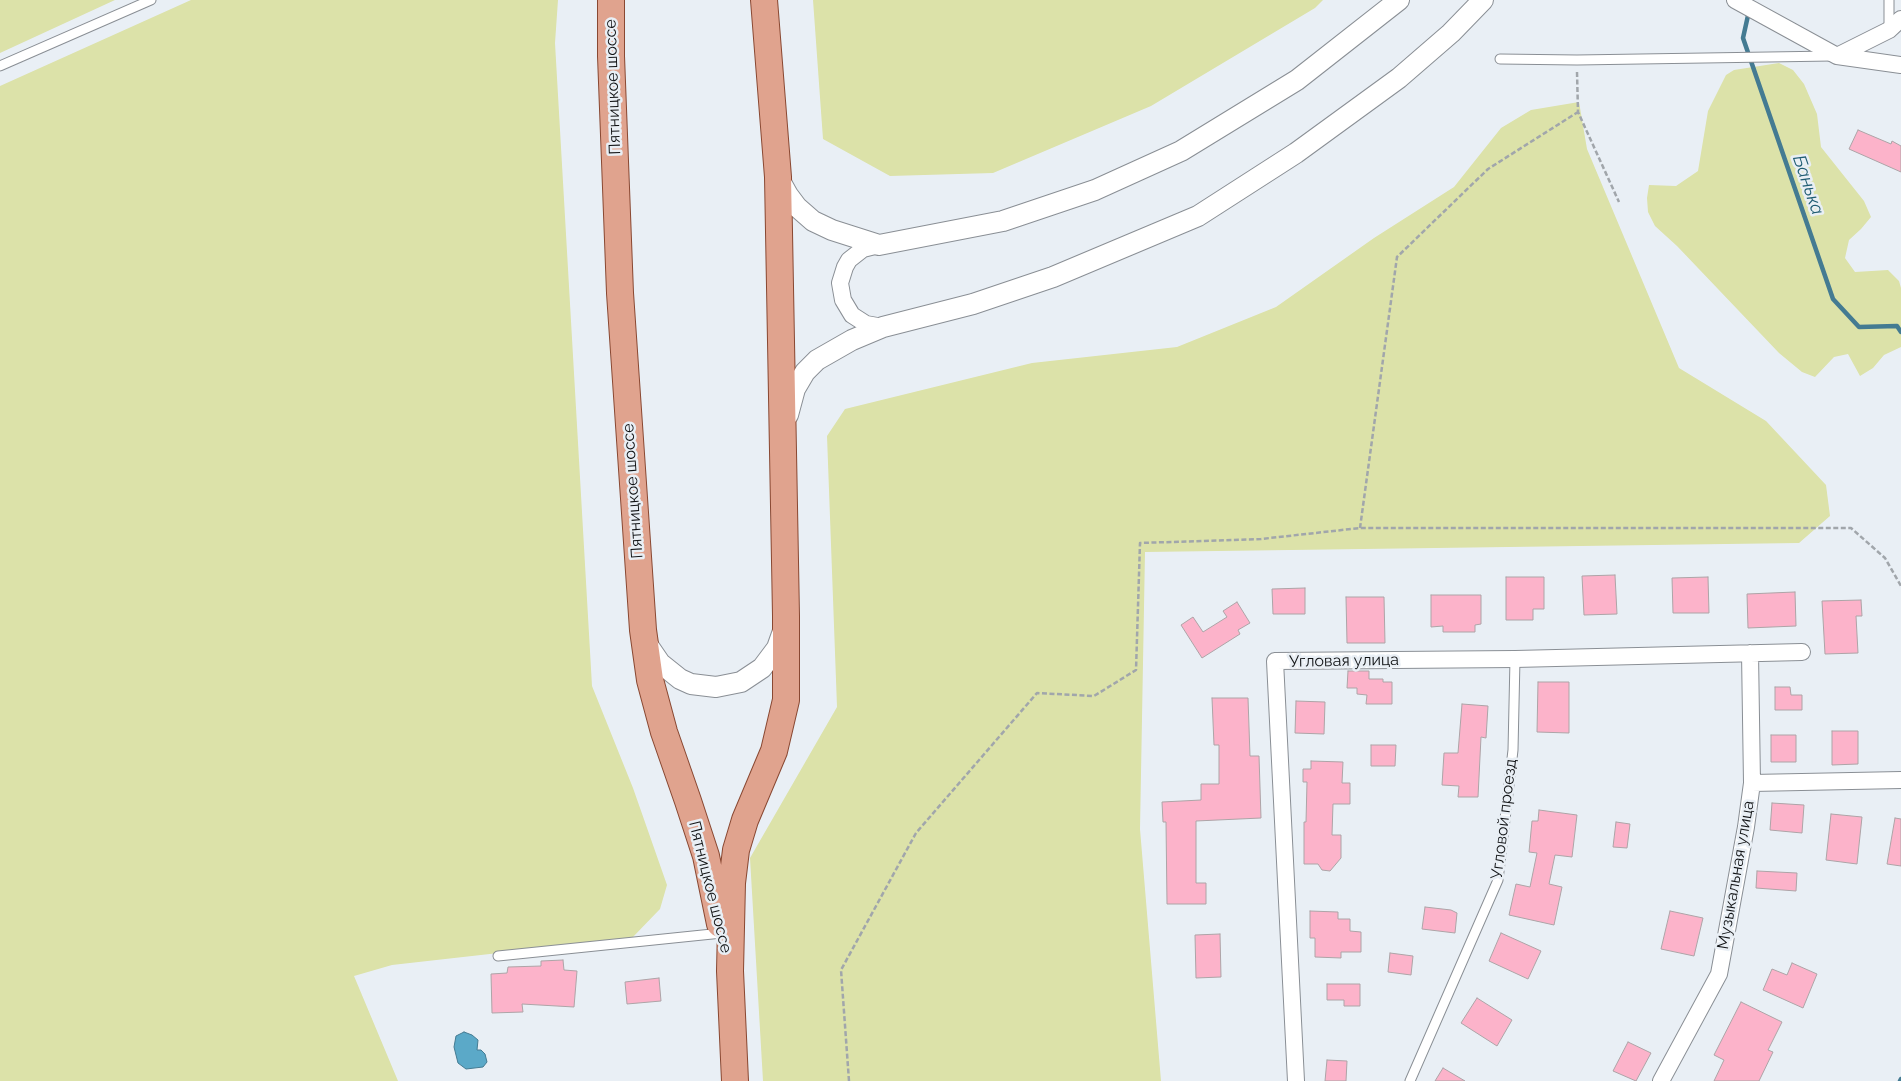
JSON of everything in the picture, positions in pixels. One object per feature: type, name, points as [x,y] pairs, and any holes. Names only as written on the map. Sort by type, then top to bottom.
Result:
[{"type":"main road","name":"Пятницкое шоссе","points":[[611,0],[611,56],[620,293],[643,630],[652,688],[664,732],[706,856],[730,971]]},
{"type":"main road","name":"Пятницкое шоссе","points":[[735,1081],[730,971],[732,883],[736,850],[774,751],[786,700],[784,432],[778,177],[764,0]]},
{"type":"street","points":[[883,327],[866,324],[852,315],[840,292],[842,275],[849,260],[863,249],[1003,221],[1095,190],[1180,151],[1297,80],[1398,0]]},
{"type":"street","points":[[784,432],[795,389],[805,372],[831,350],[883,327],[973,304],[1053,277],[1198,216],[1296,153],[1399,78],[1451,33],[1483,0]]},
{"type":"street","points":[[1735,0],[1837,56],[1901,66]]},
{"type":"street","points":[[1837,56],[1888,30],[1901,19]]},
{"type":"street","points":[[778,177],[796,207],[813,221],[832,230],[879,245]]},
{"type":"street","points":[[643,630],[646,642],[652,653],[669,672],[691,684],[716,687],[741,682],[762,668],[777,648],[786,616]]},
{"type":"street","name":"Угловая улица","points":[[1296,1081],[1275,662],[1515,659],[1802,652]]},
{"type":"street","name":"Музыкальная улица","points":[[1661,1081],[1719,974],[1746,827],[1752,783],[1750,653]]},
{"type":"street","points":[[1752,783],[1901,780]]},
{"type":"lane","points":[[0,66],[150,0]]},
{"type":"lane","points":[[1888,30],[1889,0]]},
{"type":"lane","points":[[1500,59],[1733,59],[1837,56]]},
{"type":"lane","name":"Угловой проезд","points":[[1410,1081],[1498,880],[1513,750],[1515,659]]},
{"type":"lane","points":[[498,956],[722,933]]},
{"type":"path","points":[[1577,60],[1578,112],[1619,202]]},
{"type":"path","points":[[1360,528],[1397,258],[1488,169],[1578,112]]},
{"type":"path","points":[[849,1081],[841,970],[916,833],[1037,693],[1094,696],[1136,670],[1140,543],[1261,539],[1360,528],[1850,528],[1885,558],[1901,586]]},
{"type":"green space","points":[[0,0],[115,0],[0,53]]},
{"type":"green space","points":[[191,0],[558,0],[555,43],[592,686],[633,788],[667,885],[660,909],[632,938],[392,965],[354,976],[398,1081],[0,1081],[0,86]]},
{"type":"green space","points":[[813,0],[1323,0],[1315,8],[1151,106],[993,173],[890,176],[823,139]]},
{"type":"green space","points":[[1779,63],[1793,70],[1804,84],[1817,114],[1821,147],[1864,201],[1871,217],[1849,240],[1845,258],[1855,272],[1888,270],[1899,281],[1901,288],[1901,347],[1884,355],[1873,368],[1860,376],[1848,354],[1834,357],[1815,377],[1802,372],[1779,353],[1677,246],[1655,226],[1648,212],[1647,198],[1649,185],[1676,186],[1698,171],[1708,111],[1726,75],[1734,70]]},
{"type":"green space","points":[[1579,102],[1587,149],[1679,368],[1766,421],[1826,485],[1830,516],[1799,543],[1145,552],[1140,829],[1161,1081],[763,1081],[750,858],[837,707],[827,436],[845,409],[1032,363],[1177,347],[1276,307],[1374,238],[1454,187],[1501,128],[1531,110]]},
{"type":"water","points":[[464,1032],[478,1040],[477,1050],[481,1050],[485,1054],[487,1062],[483,1067],[466,1069],[458,1063],[454,1047],[456,1036]]},
{"type":"building","points":[[1858,130],[1891,144],[1892,141],[1901,146],[1901,172],[1849,149]]},
{"type":"building","points":[[1615,575],[1617,614],[1584,615],[1582,576]]},
{"type":"building","points":[[1506,577],[1544,577],[1544,609],[1533,609],[1533,620],[1506,620]]},
{"type":"building","points":[[1708,577],[1709,613],[1673,613],[1672,578]]},
{"type":"building","points":[[1305,588],[1305,614],[1273,614],[1272,589]]},
{"type":"building","points":[[1795,592],[1796,626],[1748,628],[1747,594]]},
{"type":"building","points":[[1431,595],[1481,595],[1481,624],[1475,625],[1475,632],[1443,632],[1443,626],[1431,627]]},
{"type":"building","points":[[1346,597],[1384,597],[1385,643],[1347,643]]},
{"type":"building","points":[[1861,600],[1862,616],[1856,616],[1858,653],[1825,654],[1822,601]]},
{"type":"building","points":[[1237,602],[1250,623],[1238,630],[1240,634],[1202,658],[1181,625],[1193,617],[1203,632],[1227,617],[1223,611]]},
{"type":"building","points":[[1348,671],[1369,671],[1369,679],[1383,679],[1383,682],[1392,682],[1392,704],[1366,704],[1367,695],[1357,694],[1357,688],[1347,688]]},
{"type":"building","points":[[1538,682],[1569,682],[1569,733],[1537,732]]},
{"type":"building","points":[[1775,687],[1790,687],[1791,695],[1802,695],[1802,710],[1775,710]]},
{"type":"building","points":[[1212,698],[1248,698],[1250,756],[1259,756],[1261,818],[1196,821],[1196,883],[1206,883],[1206,904],[1167,904],[1166,822],[1163,822],[1162,802],[1201,800],[1201,784],[1219,784],[1219,745],[1214,745]]},
{"type":"building","points":[[1296,701],[1325,702],[1324,734],[1295,733]]},
{"type":"building","points":[[1462,704],[1488,706],[1486,738],[1481,737],[1478,797],[1458,797],[1459,786],[1442,785],[1444,753],[1458,753]]},
{"type":"building","points":[[1832,731],[1858,731],[1858,764],[1832,765]]},
{"type":"building","points":[[1771,735],[1796,735],[1796,762],[1771,762]]},
{"type":"building","points":[[1371,745],[1396,745],[1395,766],[1371,766]]},
{"type":"building","points":[[1311,761],[1343,762],[1342,783],[1350,783],[1350,804],[1333,804],[1332,835],[1341,835],[1341,858],[1330,871],[1322,870],[1318,864],[1304,864],[1304,822],[1306,822],[1307,782],[1303,782],[1303,769],[1311,769]]},
{"type":"building","points":[[1772,803],[1804,805],[1802,833],[1770,830]]},
{"type":"building","points":[[1539,810],[1577,815],[1572,857],[1555,855],[1549,884],[1562,887],[1554,925],[1509,915],[1516,884],[1530,887],[1537,853],[1529,852],[1532,821],[1538,821]]},
{"type":"building","points":[[1831,814],[1862,817],[1857,864],[1826,860]]},
{"type":"building","points":[[1895,818],[1901,819],[1901,866],[1887,864]]},
{"type":"building","points":[[1616,822],[1630,824],[1627,848],[1613,847]]},
{"type":"building","points":[[1757,871],[1797,873],[1796,891],[1756,888]]},
{"type":"building","points":[[1425,907],[1451,910],[1457,913],[1455,933],[1422,929]]},
{"type":"building","points":[[1310,911],[1338,912],[1338,919],[1350,919],[1350,931],[1361,932],[1361,952],[1341,952],[1341,958],[1315,957],[1315,938],[1310,938]]},
{"type":"building","points":[[1670,911],[1703,918],[1694,956],[1661,949]]},
{"type":"building","points":[[1501,933],[1541,951],[1528,979],[1489,961]]},
{"type":"building","points":[[1220,934],[1221,977],[1196,978],[1195,935]]},
{"type":"building","points":[[1390,953],[1413,956],[1411,975],[1388,972]]},
{"type":"building","points":[[563,960],[564,970],[577,971],[574,1007],[522,1004],[523,1012],[492,1013],[491,974],[507,973],[508,967],[541,966],[541,961]]},
{"type":"building","points":[[1792,963],[1817,974],[1803,1008],[1763,990],[1772,969],[1787,975]]},
{"type":"building","points":[[659,978],[661,1001],[627,1004],[625,982]]},
{"type":"building","points":[[1327,984],[1360,984],[1360,1006],[1344,1006],[1344,1000],[1327,1000]]},
{"type":"building","points":[[1477,998],[1512,1020],[1497,1046],[1461,1023]]},
{"type":"building","points":[[1741,1002],[1782,1022],[1768,1050],[1773,1052],[1759,1081],[1714,1081],[1724,1060],[1714,1055]]},
{"type":"building","points":[[1628,1042],[1651,1053],[1636,1081],[1613,1071]]},
{"type":"building","points":[[1327,1060],[1347,1061],[1346,1081],[1325,1081]]},
{"type":"building","points":[[1443,1068],[1465,1081],[1435,1081]]},
{"type":"waterway","name":"Банька","points":[[1749,11],[1743,38],[1833,299],[1859,327],[1897,326],[1901,332]]}]
